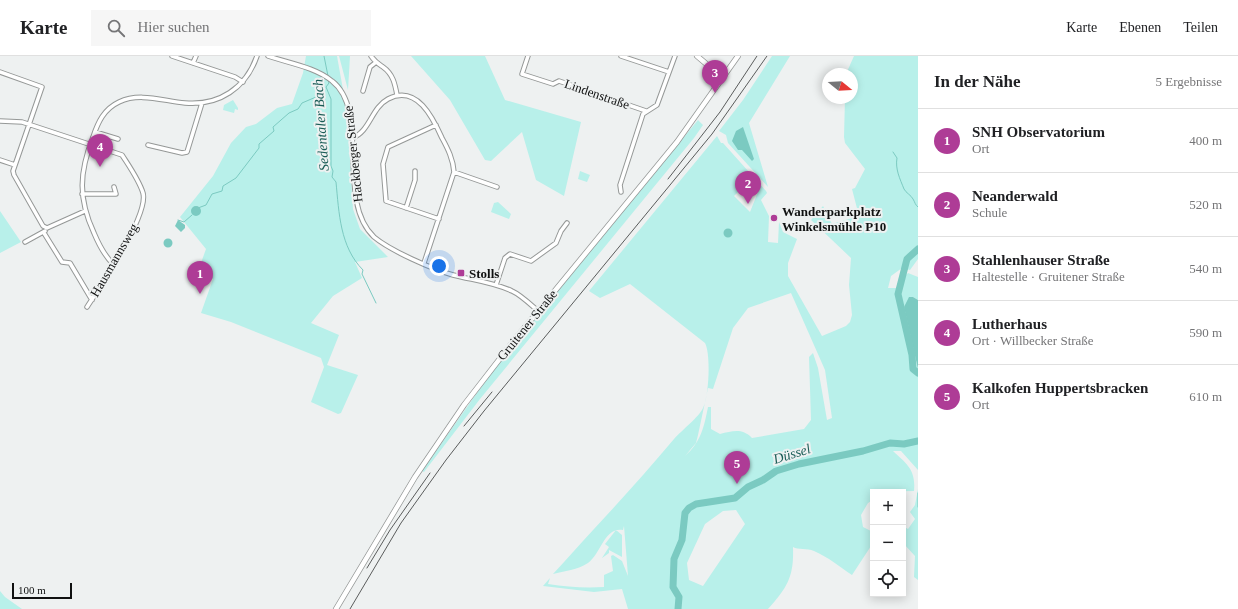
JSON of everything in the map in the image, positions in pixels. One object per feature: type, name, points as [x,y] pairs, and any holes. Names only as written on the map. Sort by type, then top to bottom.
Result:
[{"type":"main road","points":[[697,56],[723,78]]},
{"type":"main road","name":"Gruitener Straße","points":[[336,609],[411,483],[450,426],[501,357],[673,147],[738,56]]},
{"type":"street","points":[[172,56],[239,79],[243,82]]},
{"type":"street","points":[[193,63],[196,56]]},
{"type":"street","points":[[113,264],[100,247],[85,211],[82,194],[82,176],[90,144],[100,119],[108,109],[127,98],[144,97],[186,103],[202,103],[226,96],[243,82],[253,68],[257,56]]},
{"type":"street","name":"Hackberger Straße","points":[[268,56],[323,74],[341,89],[348,103],[352,138],[355,192],[358,209],[367,228],[382,242],[396,251],[452,274],[514,291],[538,311]]},
{"type":"street","points":[[371,56],[375,63],[382,66],[392,75],[397,96]]},
{"type":"street","name":"Lindenstraße","points":[[528,56],[522,74],[553,84],[559,81],[646,111]]},
{"type":"street","points":[[621,56],[669,72]]},
{"type":"street","points":[[621,192],[620,185],[643,114],[657,105],[674,56]]},
{"type":"street","points":[[363,91],[370,67],[375,63]]},
{"type":"street","points":[[0,72],[42,87],[15,165],[14,175],[43,226],[47,228]]},
{"type":"street","points":[[352,138],[362,134],[380,105],[388,99],[397,96],[407,96],[417,100],[426,107],[453,160],[454,172],[424,263]]},
{"type":"street","points":[[148,146],[182,153],[187,152],[202,103]]},
{"type":"street","name":"Hausmannsweg","points":[[0,121],[13,120],[30,124],[122,155],[143,193],[143,200],[136,226],[87,307]]},
{"type":"street","points":[[436,125],[388,147],[383,164],[386,201],[439,219]]},
{"type":"street","points":[[95,132],[118,140]]},
{"type":"street","points":[[0,160],[15,165]]},
{"type":"street","points":[[406,208],[415,180],[415,171]]},
{"type":"street","points":[[454,172],[497,187]]},
{"type":"street","points":[[82,194],[116,194],[114,187]]},
{"type":"street","points":[[25,242],[44,233],[47,228],[85,211]]},
{"type":"street","points":[[496,285],[505,258],[510,254],[531,261],[556,243],[561,231],[567,223]]},
{"type":"street","points":[[44,233],[62,262],[70,263],[92,300]]},
{"type":"shaded area","points":[[306,56],[337,56],[347,112],[353,209],[360,229],[388,257],[355,262],[362,278],[333,296],[311,323],[339,335],[327,365],[358,375],[341,413],[338,414],[311,402],[324,367],[321,358],[231,322],[201,313],[213,279],[197,274],[206,249],[180,217],[213,176],[231,143],[246,127],[256,124],[277,108],[292,104],[303,73]]},
{"type":"shaded area","points":[[339,56],[350,56],[348,90]]},
{"type":"shaded area","points":[[411,56],[485,56],[505,100],[581,122],[564,196],[536,180],[522,132],[491,161],[485,160],[450,100]]},
{"type":"shaded area","points":[[772,56],[790,56],[749,123],[768,187],[728,143],[726,135],[719,131],[743,100]]},
{"type":"shaded area","points":[[854,56],[918,56],[918,259],[910,270],[902,268],[891,276],[888,288],[898,288],[901,273],[906,275],[908,273],[918,277],[918,300],[913,297],[904,307],[918,369],[918,470],[901,451],[893,451],[910,468],[914,478],[914,491],[906,491],[906,489],[870,489],[870,502],[861,515],[863,527],[870,530],[870,548],[852,575],[819,553],[793,547],[791,574],[785,587],[768,609],[628,609],[622,589],[594,592],[543,586],[550,578],[548,584],[576,587],[604,587],[604,575],[613,571],[611,556],[613,555],[622,561],[628,576],[624,526],[623,530],[617,530],[607,537],[588,563],[575,569],[553,574],[674,439],[701,412],[705,403],[696,443],[685,456],[695,445],[701,434],[708,407],[711,407],[711,429],[720,434],[737,431],[745,433],[752,438],[804,429],[811,420],[809,357],[813,353],[818,368],[827,420],[832,418],[825,370],[791,293],[748,308],[733,328],[713,389],[708,388],[707,394],[709,365],[705,343],[630,284],[600,298],[589,291],[717,136],[721,143],[723,143],[767,193],[761,200],[769,216],[768,242],[778,243],[779,222],[783,232],[797,239],[788,263],[788,276],[822,336],[846,326],[850,322],[852,315],[849,285],[851,258],[811,220],[823,206],[832,224],[859,216],[852,189],[855,188],[865,169],[845,143],[845,104],[858,104],[858,68],[849,68]],"holes":[[[748,182],[758,192],[750,212],[734,196]],[[736,510],[745,524],[703,586],[689,580],[687,563],[705,524],[723,511]]]},
{"type":"shaded area","points":[[233,100],[238,110],[235,109],[234,113],[223,110],[224,105]]},
{"type":"shaded area","points":[[698,120],[703,125],[694,138],[480,399],[424,472],[422,471],[498,363]]},
{"type":"shaded area","points":[[743,127],[754,159],[752,161],[742,150],[738,150],[732,141],[736,131]]},
{"type":"shaded area","points":[[580,171],[590,175],[587,182],[578,179]]},
{"type":"shaded area","points":[[498,202],[511,214],[509,219],[491,212],[494,203]]},
{"type":"shaded area","points":[[194,206],[198,206],[201,211],[198,216],[194,216],[191,213],[191,209]]},
{"type":"shaded area","points":[[0,211],[21,242],[0,253]]},
{"type":"shaded area","points":[[178,220],[185,225],[185,228],[181,232],[175,226]]},
{"type":"shaded area","points":[[726,229],[730,229],[732,233],[730,237],[726,237],[724,235],[724,231]]},
{"type":"shaded area","points":[[166,239],[170,239],[172,243],[170,247],[166,247],[164,245],[164,241]]},
{"type":"shaded area","points":[[909,297],[913,297],[918,300],[918,369],[904,307]]},
{"type":"shaded area","points":[[918,489],[918,580],[914,577],[915,556],[906,546],[906,528],[908,529],[915,519],[910,512],[915,505]]},
{"type":"shaded area","points":[[616,530],[622,535],[622,557],[609,550],[609,553],[602,558],[609,547],[605,544]]},
{"type":"shaded area","points":[[0,591],[5,597],[22,609],[0,609]]},
{"type":"waterway","name":"Sedentaler Bach","points":[[324,56],[328,76]]},
{"type":"waterway","points":[[198,208],[206,205],[212,194],[222,191],[223,186],[236,178],[259,148],[259,144],[274,131],[273,127],[289,113],[298,109],[302,103],[316,97],[318,84],[323,77]]},
{"type":"waterway","name":"Sedentaler Bach","points":[[328,80],[329,83],[326,87],[331,99],[332,177],[336,182],[342,229],[345,240],[355,261],[363,270],[362,274],[376,303]]},
{"type":"waterway","points":[[893,152],[897,158],[897,170],[904,189],[918,207]]},
{"type":"waterway","points":[[178,220],[184,222],[192,215]]},
{"type":"waterway","points":[[918,249],[907,259],[898,294],[912,355],[913,369],[918,373]]},
{"type":"waterway","name":"Düssel","points":[[678,609],[679,597],[673,587],[674,559],[682,540],[685,513],[689,508],[696,504],[735,498],[748,487],[763,480],[776,471],[799,464],[863,451],[890,443],[904,444],[918,441]]},
{"type":"waterway","points":[[918,493],[918,507]]},
{"type":"railway","points":[[668,179],[720,112],[757,56]]},
{"type":"railway","points":[[350,609],[401,523],[446,460],[484,411],[712,134],[767,56]]},
{"type":"railway","points":[[464,426],[492,392]]},
{"type":"railway","points":[[367,568],[390,530],[430,473]]},
{"type":"place","name":"Stahlenhauser Straße","points":[[715,93]]},
{"type":"place","name":"Lutherhaus","points":[[100,167]]},
{"type":"place","name":"Neanderwald","points":[[748,204]]},
{"type":"place","name":"Wanderparkplatz Winkelsmühle P10","points":[[774,218]]},
{"type":"place","name":"Stolls","points":[[461,273]]},
{"type":"place","name":"SNH Observatorium","points":[[200,294]]},
{"type":"place","name":"Kalkofen Huppertsbracken","points":[[737,484]]}]
